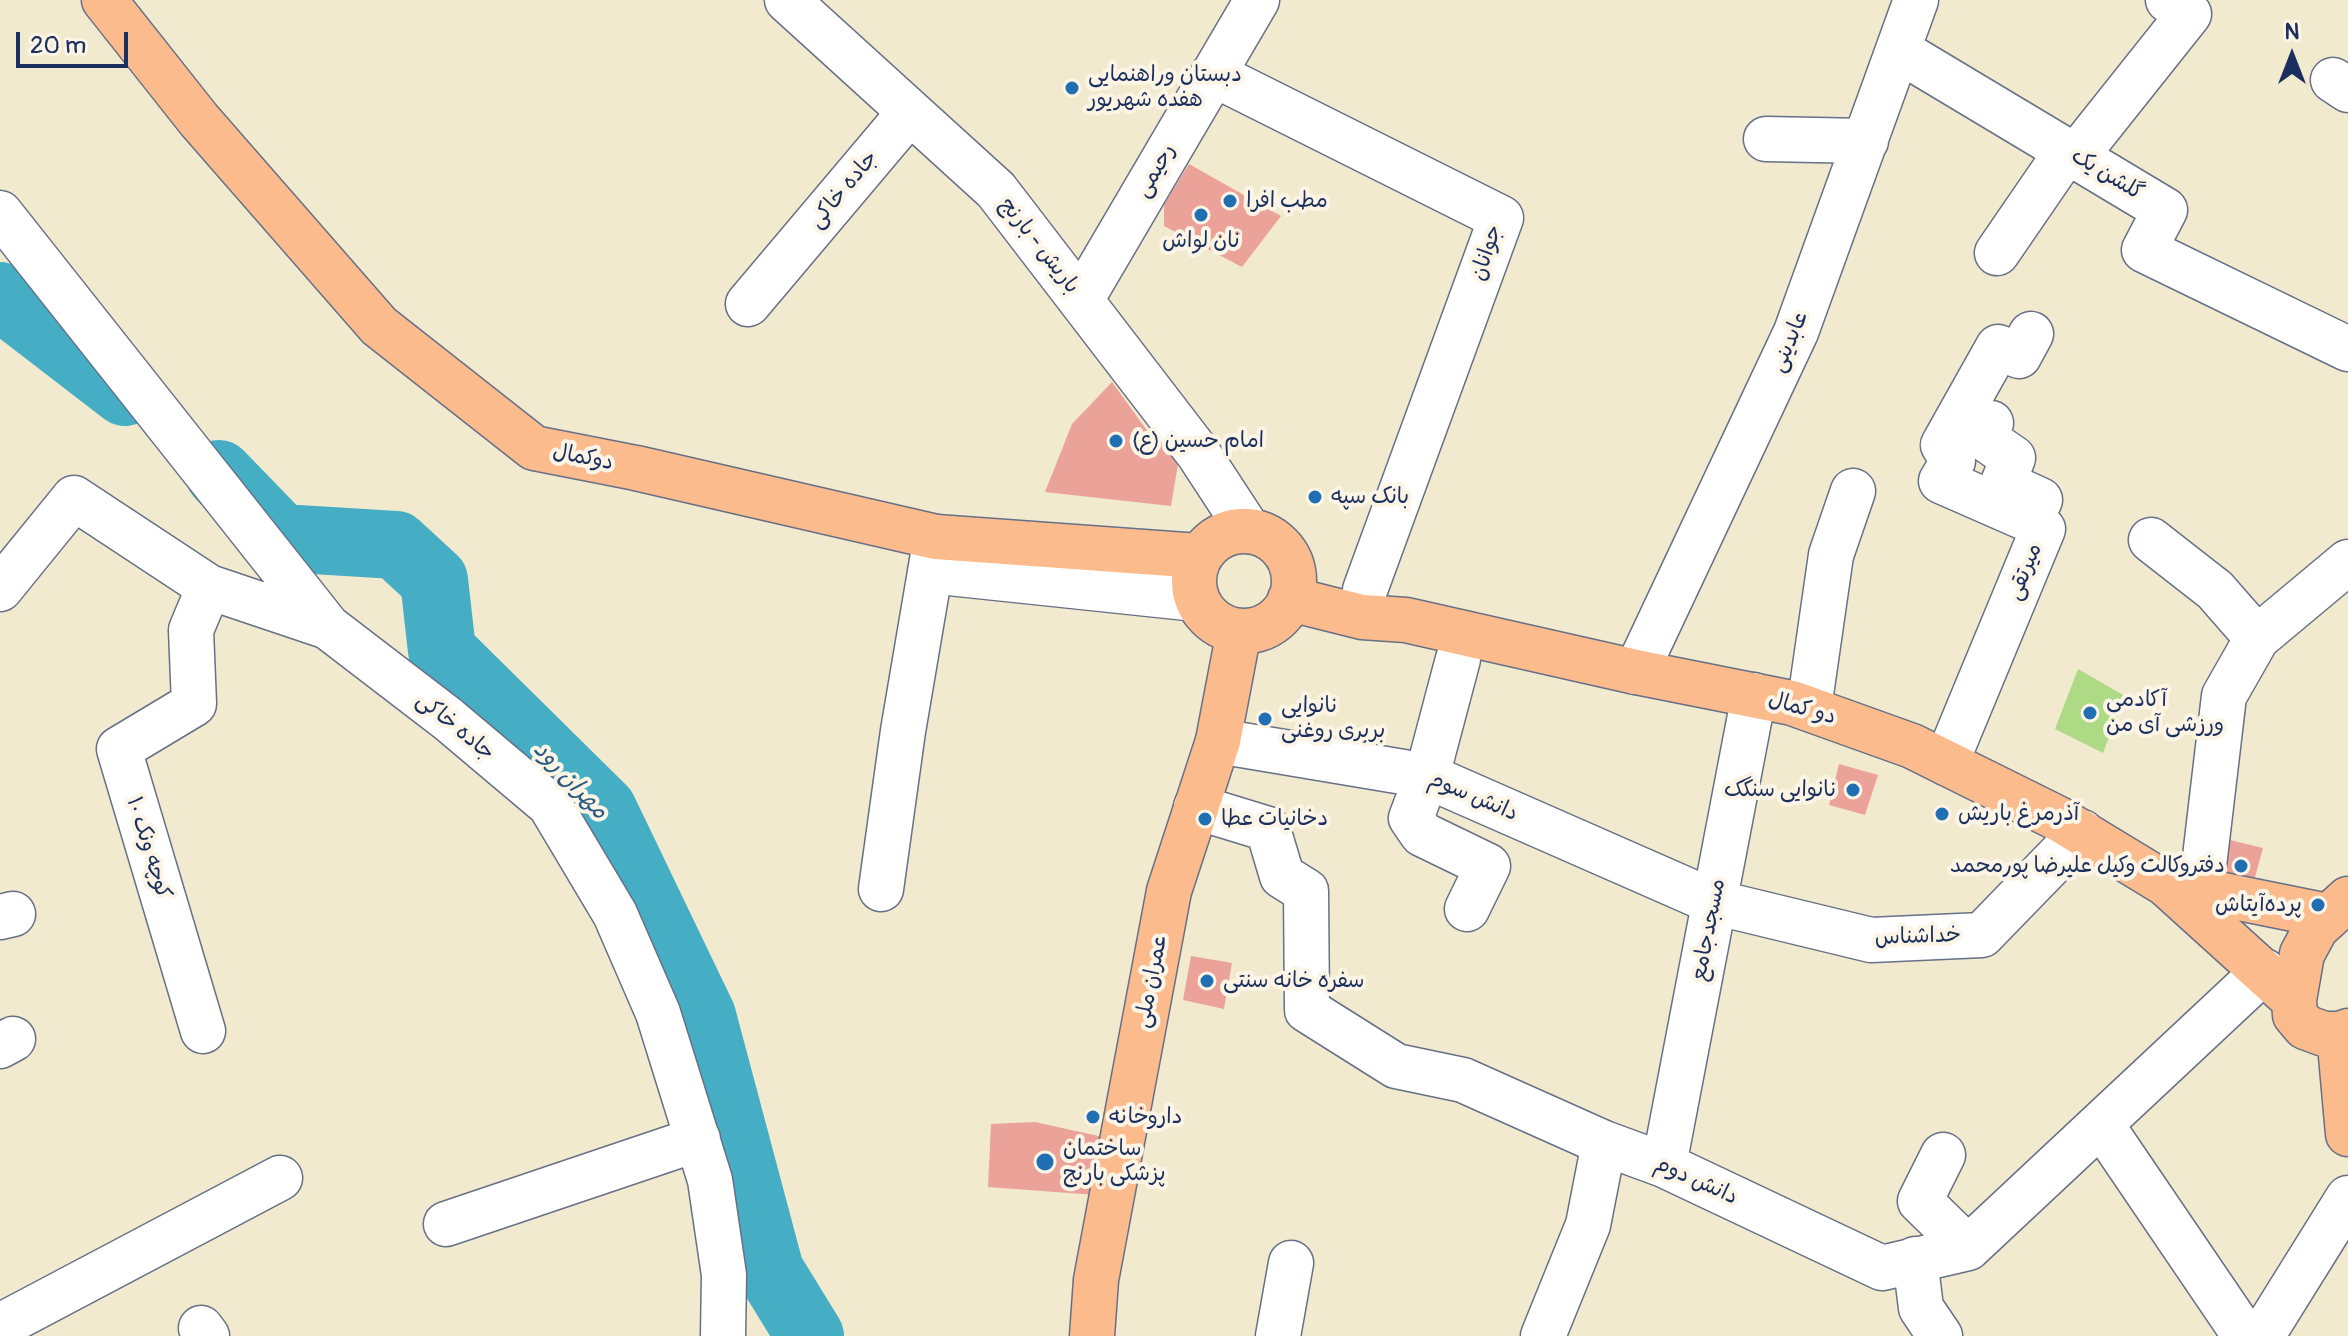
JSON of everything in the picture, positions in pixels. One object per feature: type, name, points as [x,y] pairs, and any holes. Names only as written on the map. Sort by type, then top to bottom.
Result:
[{"type":"main road","name":"دوکمال","points":[[104,0],[199,120],[379,326],[534,448],[636,468],[933,554],[1199,556]]},
{"type":"main road","points":[[1249,531],[1269,538],[1285,552],[1292,585],[1278,617],[1260,629],[1239,631],[1213,621],[1196,599],[1193,577],[1199,556],[1212,542],[1230,533],[1249,531]]},
{"type":"main road","name":"دو کمال","points":[[1292,585],[1365,590],[1406,620]]},
{"type":"main road","name":"دو کمال","points":[[1292,585],[1362,617],[1406,620],[1809,708],[1912,746],[2184,887]]},
{"type":"main road","name":"عمران ملی","points":[[1101,1335],[1096,1280],[1169,891],[1218,741],[1239,631]]},
{"type":"main road","points":[[2184,887],[2338,907]]},
{"type":"main road","points":[[2184,887],[2279,985],[2305,1027],[2324,1034],[2343,1032],[2348,1134]]},
{"type":"main road","points":[[2279,985],[2302,954],[2316,928],[2338,907]]},
{"type":"street","name":"باریش - بارنج","points":[[787,0],[996,190],[1198,453],[1249,531]]},
{"type":"street","name":"رحیمی","points":[[1081,300],[1257,0]]},
{"type":"street","name":"عابدینی","points":[[1636,672],[1796,332],[1916,0]]},
{"type":"street","points":[[1997,253],[2071,154],[2189,14],[2168,0]]},
{"type":"street","name":"گلشن یک","points":[[1898,50],[2165,210],[2144,250],[2348,349]]},
{"type":"street","name":"جوانان","points":[[1213,74],[1501,218],[1365,590]]},
{"type":"street","name":"جاده خاکی","points":[[748,304],[910,112]]},
{"type":"street","points":[[1766,139],[1866,141]]},
{"type":"street","name":"جاده خاکی","points":[[0,213],[328,627],[448,719],[550,805],[615,914],[658,1013],[710,1180],[724,1275],[723,1336]]},
{"type":"street","points":[[2030,520],[1941,481],[1953,461],[1943,445],[1998,347],[2019,356],[2031,334]]},
{"type":"street","name":"میرتقی","points":[[1946,763],[2043,529],[2030,520],[2040,500],[2003,483],[2013,458],[1981,436],[1991,423]]},
{"type":"street","points":[[1809,708],[1831,555],[1853,491]]},
{"type":"street","points":[[0,589],[74,498],[209,587],[328,627]]},
{"type":"street","points":[[2151,540],[2215,590],[2257,638]]},
{"type":"street","points":[[881,889],[903,731],[933,554],[1196,599]]},
{"type":"street","points":[[2184,887],[2224,696],[2257,638],[2348,562]]},
{"type":"street","name":"کوچه ونک ۱۰","points":[[203,1031],[119,749],[194,704],[191,630],[209,587]]},
{"type":"street","points":[[1458,659],[1427,776],[1411,818],[1422,834],[1488,866],[1467,909]]},
{"type":"street","name":"مسجدجامع","points":[[1664,1165],[1754,695]]},
{"type":"street","name":"دانش سوم","points":[[1218,741],[1427,776],[1714,902]]},
{"type":"street","name":"دانش دوم","points":[[1196,807],[1268,829],[1282,876],[1306,891],[1307,1010],[1396,1066],[1463,1080],[1604,1143],[1664,1165],[1882,1268],[1968,1248]]},
{"type":"street","name":"خداشناس","points":[[1714,902],[1871,940],[1982,935],[2082,832]]},
{"type":"street","points":[[1943,1155],[1920,1201],[1968,1248],[2101,1124],[2279,985]]},
{"type":"street","points":[[2101,1124],[2245,1336]]},
{"type":"street","points":[[446,1224],[698,1139]]},
{"type":"street","points":[[1543,1336],[1588,1225],[1604,1143]]},
{"type":"street","points":[[0,1326],[280,1178]]},
{"type":"street","points":[[2262,1336],[2348,1198]]},
{"type":"street","points":[[1915,1259],[1921,1308],[1940,1336]]},
{"type":"street","points":[[1278,1336],[1291,1263]]},
{"type":"green space","name":"آکادمی ورزشی آی من","points":[[2078,669],[2125,696],[2103,753],[2055,729]]},
{"type":"building","name":"نان لواش","points":[[1189,164],[1281,216],[1242,267],[1164,226],[1164,205]]},
{"type":"building","name":"امام حسین (ع)","points":[[1112,382],[1151,436],[1181,446],[1171,506],[1045,492],[1072,424]]},
{"type":"building","name":"نانوایی سنگک","points":[[1839,764],[1878,775],[1865,815],[1829,805]]},
{"type":"building","name":"دفتروکالت وکیل علیرضا پورمحمد","points":[[2230,840],[2263,848],[2250,895],[2219,884]]},
{"type":"building","name":"سفره خانه سنتی","points":[[1191,956],[1232,963],[1224,1009],[1183,1000]]},
{"type":"building","name":"ساختمان پزشکی بارنج","points":[[1035,1122],[1103,1137],[1096,1195],[988,1187],[991,1124]]},
{"type":"waterway","name":"مهران رود","points":[[0,296],[125,392]]},
{"type":"waterway","name":"مهران رود","points":[[219,474],[281,538],[396,545],[434,580],[442,651],[603,810],[702,1016],[770,1271],[810,1336]]},
{"type":"place","name":"دبستان وراهنمایی هفده شهریور","points":[[1072,88]]},
{"type":"place","name":"مطب افرا","points":[[1230,201]]},
{"type":"place","name":"نان لواش","points":[[1201,215]]},
{"type":"place","name":"امام حسین (ع)","points":[[1116,441]]},
{"type":"place","name":"بانک سپه","points":[[1315,497]]},
{"type":"place","name":"آکادمی ورزشی آی من","points":[[2090,713]]},
{"type":"place","name":"نانوایی بربری روغنی","points":[[1265,719]]},
{"type":"place","name":"نانوایی سنگک","points":[[1853,790]]},
{"type":"place","name":"آذرمرغ باریش","points":[[1942,814]]},
{"type":"place","name":"دخانیات عطا","points":[[1205,819]]},
{"type":"place","name":"دفتروکالت وکیل علیرضا پورمحمد","points":[[2241,866]]},
{"type":"place","name":"پرده‌آیتاش","points":[[2318,905]]},
{"type":"place","name":"سفره خانه سنتی","points":[[1207,981]]},
{"type":"place","name":"داروخانه","points":[[1093,1117]]},
{"type":"place","name":"ساختمان پزشکی بارنج","points":[[1045,1162]]}]
